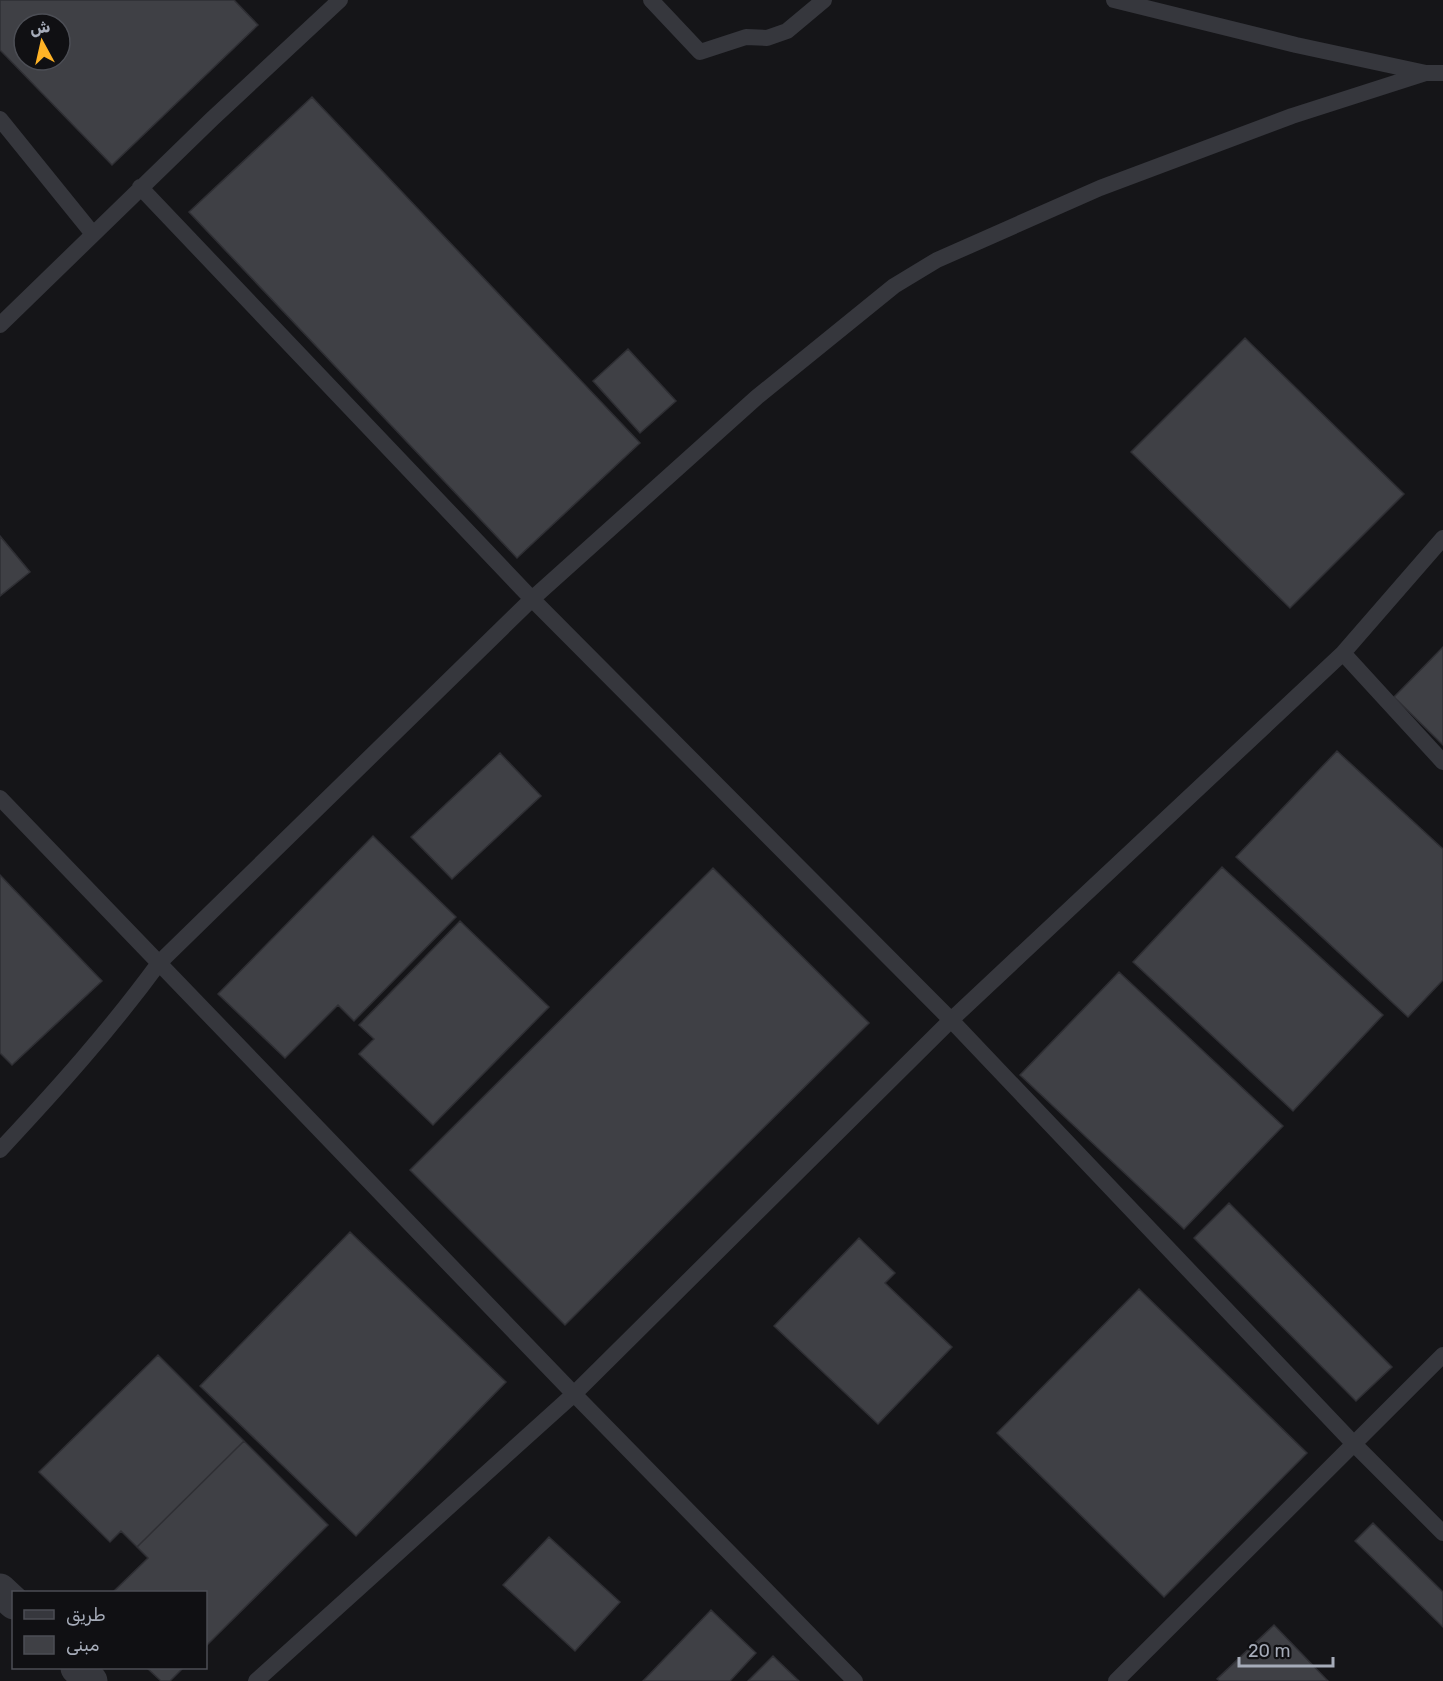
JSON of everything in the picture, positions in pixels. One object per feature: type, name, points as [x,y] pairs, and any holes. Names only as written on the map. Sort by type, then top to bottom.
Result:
[{"type":"street","points":[[0,1590],[12,1602]]},
{"type":"street","points":[[78,1669],[91,1681]]},
{"type":"lane","points":[[0,325],[140,188],[340,0]]},
{"type":"lane","points":[[651,0],[700,52],[746,37],[767,38],[787,31],[824,0]]},
{"type":"lane","points":[[1114,0],[1296,45],[1435,73]]},
{"type":"lane","points":[[0,1150],[77,1068],[159,963],[532,599],[757,397],[894,286],[937,260],[1100,188],[1292,116],[1435,73]]},
{"type":"lane","points":[[0,119],[93,234]]},
{"type":"lane","points":[[140,188],[532,599],[951,1020],[1354,1444],[1443,1533]]},
{"type":"lane","points":[[256,1681],[574,1394],[951,1020],[1342,653],[1443,538]]},
{"type":"lane","points":[[1342,653],[1443,762]]},
{"type":"lane","points":[[0,798],[574,1394],[855,1681]]},
{"type":"lane","points":[[1116,1681],[1443,1355]]},
{"type":"building","points":[[0,0],[234,0],[258,25],[112,165],[21,72],[72,72],[72,12],[12,12],[12,62],[0,50]]},
{"type":"building","points":[[312,97],[640,443],[517,558],[189,212]]},
{"type":"building","points":[[1245,338],[1404,494],[1290,608],[1131,452]]},
{"type":"building","points":[[628,349],[676,401],[640,433],[593,381]]},
{"type":"building","points":[[0,536],[30,572],[0,596]]},
{"type":"building","points":[[1443,647],[1443,745],[1394,697]]},
{"type":"building","points":[[1337,751],[1443,849],[1443,980],[1408,1017],[1236,857]]},
{"type":"building","points":[[500,753],[541,796],[452,879],[411,837]]},
{"type":"building","points":[[373,836],[456,917],[354,1021],[338,1005],[285,1058],[218,994]]},
{"type":"building","points":[[1222,867],[1383,1015],[1293,1111],[1133,962]]},
{"type":"building","points":[[713,868],[869,1023],[565,1325],[410,1170]]},
{"type":"building","points":[[0,875],[102,981],[12,1065],[0,1053]]},
{"type":"building","points":[[460,921],[549,1007],[433,1125],[359,1054],[374,1039],[359,1025]]},
{"type":"building","points":[[1119,972],[1283,1126],[1184,1229],[1020,1075]]},
{"type":"building","points":[[1229,1203],[1392,1367],[1356,1401],[1194,1238]]},
{"type":"building","points":[[350,1232],[506,1382],[356,1536],[200,1386]]},
{"type":"building","points":[[859,1238],[895,1273],[885,1283],[952,1347],[878,1424],[774,1326]]},
{"type":"building","points":[[1139,1289],[1307,1453],[1164,1597],[997,1433]]},
{"type":"building","points":[[158,1355],[244,1441],[137,1547],[121,1531],[110,1542],[39,1472]]},
{"type":"building","points":[[244,1441],[328,1525],[207,1645],[207,1591],[114,1591],[148,1558],[137,1547]]},
{"type":"building","points":[[1373,1523],[1443,1592],[1443,1627],[1355,1541]]},
{"type":"building","points":[[549,1537],[620,1602],[575,1651],[503,1585]]},
{"type":"building","points":[[711,1610],[756,1653],[730,1681],[643,1681]]},
{"type":"building","points":[[1274,1625],[1328,1681],[1220,1681],[1217,1679]]},
{"type":"building","points":[[773,1656],[799,1681],[748,1681]]},
{"type":"building","points":[[148,1669],[182,1669],[170,1681],[161,1681]]}]
